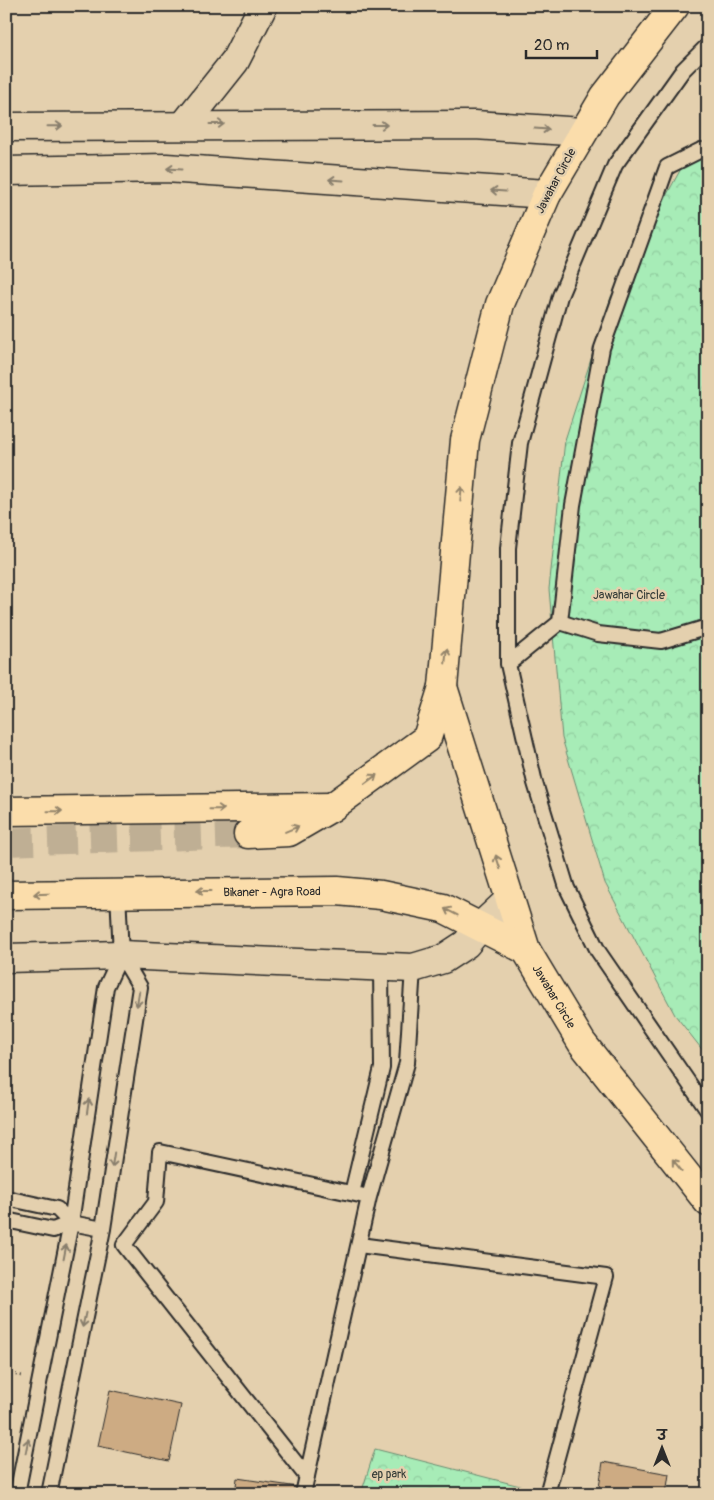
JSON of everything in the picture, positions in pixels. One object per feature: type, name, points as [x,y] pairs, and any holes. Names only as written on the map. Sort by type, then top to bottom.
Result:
[{"type":"main road","points":[[185,124],[236,61],[263,6]]},
{"type":"main road","name":"Jawahar Circle","points":[[675,6],[604,96],[546,194],[500,304],[465,440],[443,688],[526,950],[582,1043],[708,1202]]},
{"type":"main road","points":[[6,127],[185,124],[475,125],[583,132]]},
{"type":"main road","points":[[6,171],[166,168],[546,194]]},
{"type":"main road","points":[[248,834],[289,832],[332,807],[427,738],[443,688]]},
{"type":"main road","points":[[6,811],[332,807]]},
{"type":"main road","name":"Bikaner - Agra Road","points":[[6,895],[118,892],[337,891],[381,895],[443,908],[526,950]]},
{"type":"main road","points":[[6,958],[121,956],[412,968],[451,954],[466,944],[480,927],[510,899]]},
{"type":"lane","points":[[708,44],[683,70],[615,165],[560,296],[520,443],[508,548],[508,664],[535,783],[567,888],[598,951],[708,1112]]},
{"type":"lane","points":[[508,664],[560,622],[573,505],[602,348],[667,167],[701,150],[708,151]]},
{"type":"lane","points":[[560,622],[598,634],[661,641],[708,627]]},
{"type":"lane","points":[[17,1494],[71,1223],[106,987],[121,956],[118,892]]},
{"type":"lane","points":[[49,1494],[103,1229],[140,987],[121,956]]},
{"type":"lane","points":[[352,1193],[382,1068],[381,967]]},
{"type":"lane","points":[[304,1494],[369,1197],[406,1063],[412,968]]},
{"type":"lane","points":[[307,1477],[124,1245],[156,1202],[160,1152],[369,1197]]},
{"type":"lane","points":[[6,1198],[57,1209],[71,1223]]},
{"type":"lane","points":[[6,1220],[53,1230],[71,1223],[103,1229]]},
{"type":"lane","points":[[359,1245],[606,1277],[547,1494]]},
{"type":"green space","name":"Jawahar Circle","points":[[708,136],[708,1057],[675,1015],[605,883],[562,738],[549,589],[565,440],[611,297],[683,165]]},
{"type":"green space","name":"ep park","points":[[375,1449],[524,1487],[522,1494],[361,1494]]},
{"type":"building","points":[[110,1390],[181,1405],[169,1461],[98,1446]]},
{"type":"building","points":[[603,1462],[669,1474],[666,1494],[598,1494]]},
{"type":"building","points":[[237,1478],[298,1487],[297,1494],[235,1494]]},
{"type":"tunnel","points":[[6,842],[248,834]]}]
